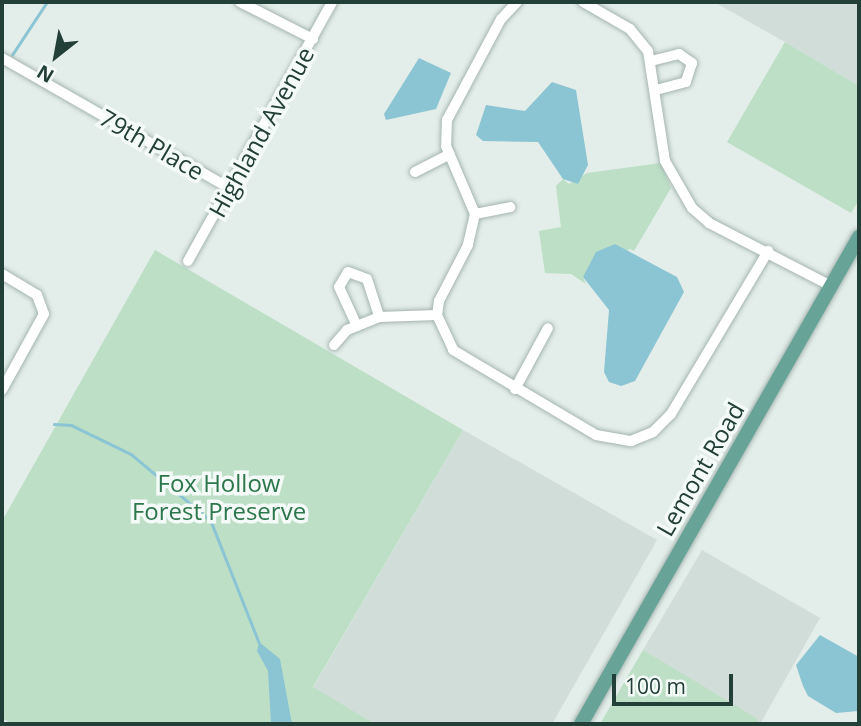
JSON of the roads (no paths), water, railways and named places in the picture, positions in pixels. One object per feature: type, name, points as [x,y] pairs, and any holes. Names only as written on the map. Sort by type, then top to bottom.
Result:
[{"type":"main road","name":"Lemont Road","points":[[581,724],[859,237]]},
{"type":"street","points":[[240,2],[313,39]]},
{"type":"street","name":"Highland Avenue","points":[[188,261],[332,2]]},
{"type":"street","points":[[517,2],[452,107],[446,128],[450,154],[475,214],[471,237],[442,291],[437,315],[451,348],[515,389],[614,440],[631,441],[653,432],[674,409],[768,251]]},
{"type":"street","points":[[583,2],[637,36],[651,61],[665,160],[684,199],[709,223],[768,251],[831,286]]},
{"type":"street","points":[[651,61],[679,54],[692,63],[686,82],[656,90]]},
{"type":"street","name":"79th Place","points":[[2,58],[229,188]]},
{"type":"street","points":[[415,172],[450,154]]},
{"type":"street","points":[[475,214],[510,206]]},
{"type":"street","points":[[357,326],[340,287],[348,272],[367,279],[379,317]]},
{"type":"street","points":[[2,274],[32,291],[43,307],[42,321],[2,390]]},
{"type":"street","points":[[334,345],[357,326],[379,317],[437,315]]},
{"type":"street","points":[[515,389],[548,328]]},
{"type":"water","points":[[419,58],[451,73],[436,109],[386,120],[384,114]]},
{"type":"water","points":[[552,82],[576,90],[588,165],[578,184],[563,179],[538,142],[483,141],[476,135],[486,105],[525,111]]},
{"type":"water","points":[[615,244],[677,277],[684,292],[635,381],[621,386],[609,382],[604,372],[609,310],[583,277],[596,252]]},
{"type":"water","points":[[820,635],[859,657],[859,711],[836,713],[808,696],[796,665]]},
{"type":"water","points":[[259,642],[280,659],[292,724],[271,724],[268,671],[257,651]]},
{"type":"waterway","points":[[12,55],[47,2]]},
{"type":"waterway","points":[[54,424],[71,425],[131,454],[211,521],[259,642]]},
{"type":"park label","name":"Fox Hollow Forest Preserve","points":[[219,497]]}]
